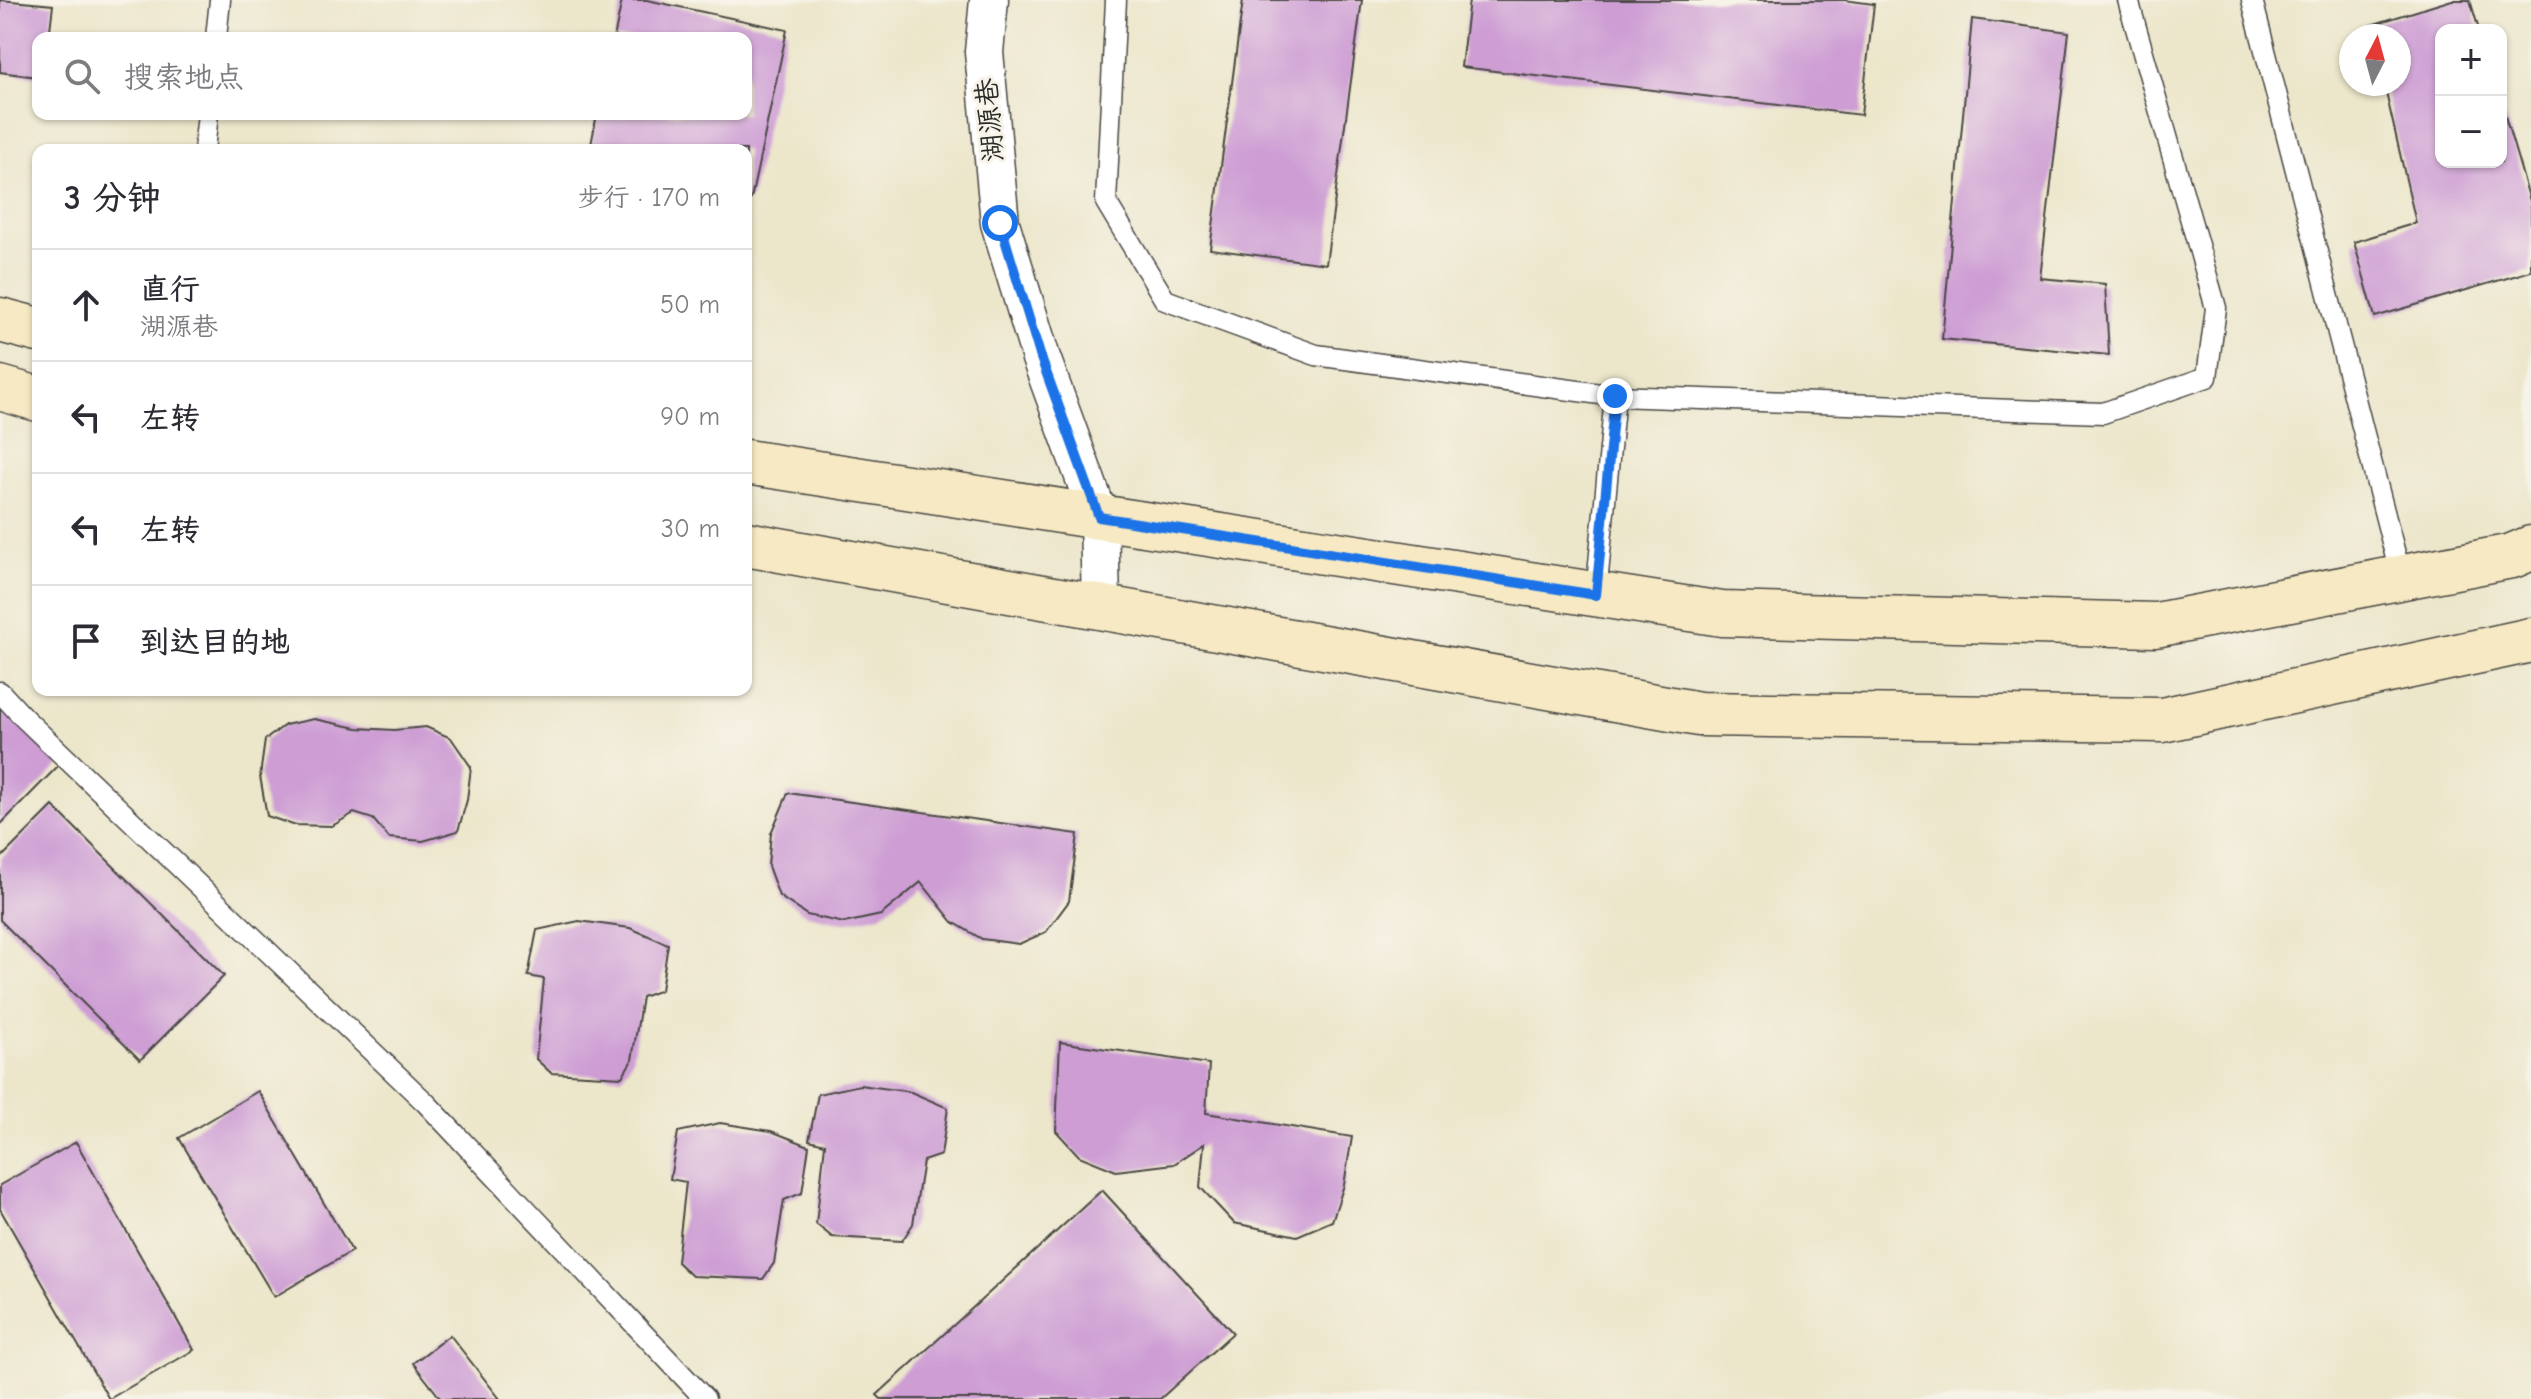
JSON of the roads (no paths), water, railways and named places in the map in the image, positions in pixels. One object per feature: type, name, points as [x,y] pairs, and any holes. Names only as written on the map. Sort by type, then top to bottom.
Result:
[{"type":"main road","points":[[0,320],[32,328]]},
{"type":"main road","points":[[0,388],[32,397]]},
{"type":"main road","points":[[752,463],[1722,614],[2156,625],[2512,556],[2531,548]]},
{"type":"main road","points":[[752,545],[1699,714],[2162,720],[2531,640]]},
{"type":"street","name":"湖源巷","points":[[989,0],[984,52],[1000,223],[1041,358],[1099,517],[1101,607]]},
{"type":"lane","points":[[217,32],[220,0]]},
{"type":"lane","points":[[1116,0],[1106,202],[1165,300],[1316,355],[1615,396],[2103,413],[2207,377],[2216,308],[2128,0]]},
{"type":"lane","points":[[2252,0],[2401,577]]},
{"type":"lane","points":[[205,144],[207,120]]},
{"type":"lane","points":[[1596,595],[1615,396]]},
{"type":"lane","points":[[0,692],[426,1103],[705,1399]]}]
